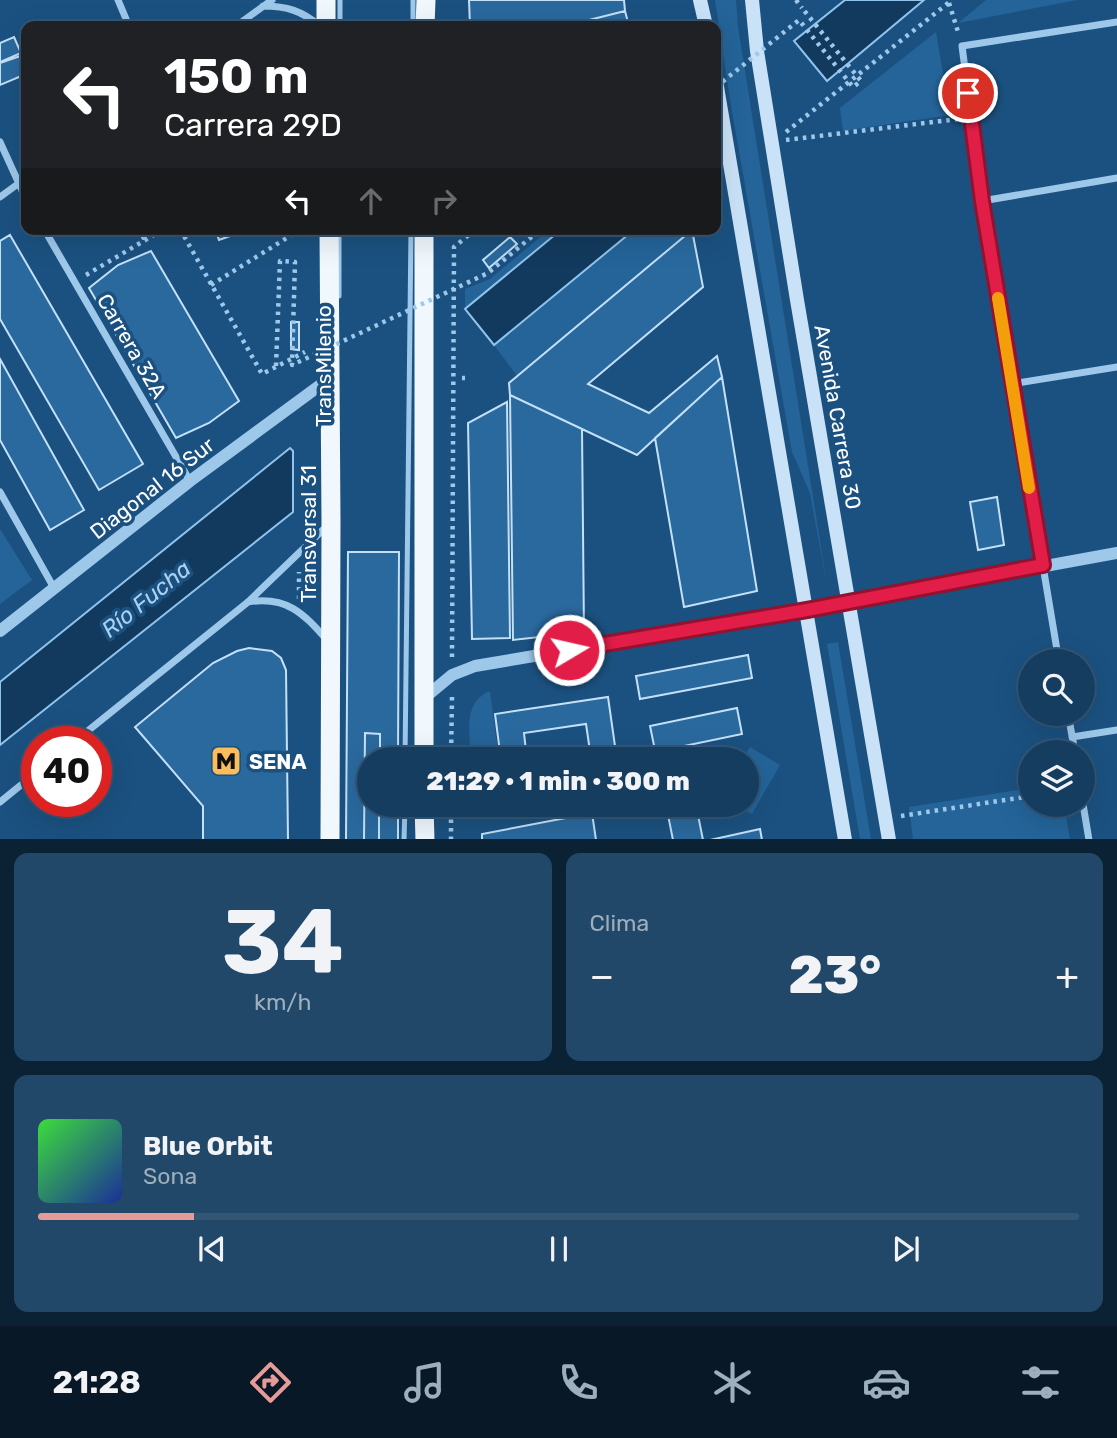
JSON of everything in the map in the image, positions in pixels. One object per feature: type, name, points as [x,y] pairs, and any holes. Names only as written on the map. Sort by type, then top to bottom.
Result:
[{"type":"highway","points":[[326,0],[327,21]]},
{"type":"highway","points":[[425,21],[426,0]]},
{"type":"highway","name":"Transversal 31","points":[[329,235],[330,839]]},
{"type":"highway","points":[[424,235],[424,747]]},
{"type":"highway","points":[[424,817],[425,839]]},
{"type":"main road","points":[[700,0],[705,21]]},
{"type":"main road","name":"Avenida Carrera 30","points":[[752,0],[772,143],[889,839]]},
{"type":"main road","points":[[721,110],[845,839]]},
{"type":"street","points":[[118,0],[127,21]]},
{"type":"street","points":[[243,21],[272,0]]},
{"type":"street","points":[[263,6],[281,6],[296,10],[314,21]]},
{"type":"street","points":[[1057,649],[982,201],[962,46],[1117,22]]},
{"type":"street","points":[[0,142],[21,190]]},
{"type":"street","points":[[982,201],[1117,178]]},
{"type":"street","points":[[0,197],[21,182]]},
{"type":"street","name":"Carrera 32A","points":[[47,235],[190,481]]},
{"type":"street","points":[[1011,384],[1117,366]]},
{"type":"street","name":"Diagonal 16 Sur","points":[[0,631],[190,481],[330,378]]},
{"type":"street","points":[[0,492],[54,588]]},
{"type":"street","points":[[94,726],[248,602],[331,522]]},
{"type":"street","points":[[423,699],[452,675],[491,663],[807,610],[1117,553]]},
{"type":"street","points":[[248,602],[263,600],[294,608],[330,643]]},
{"type":"street","points":[[1070,726],[1072,740]]},
{"type":"street","points":[[1072,737],[1117,730]]},
{"type":"street","points":[[0,802],[21,785]]},
{"type":"street","points":[[1085,817],[1089,839]]},
{"type":"lane","points":[[340,0],[340,21]]},
{"type":"lane","points":[[413,0],[413,21]]},
{"type":"lane","name":"TransMilenio","points":[[339,235],[339,299]]},
{"type":"lane","points":[[405,747],[411,235]]},
{"type":"lane","points":[[337,839],[338,479]]},
{"type":"lane","points":[[404,839],[405,817]]},
{"type":"path","points":[[721,83],[799,20],[853,87],[861,80],[796,0]]},
{"type":"path","points":[[772,143],[951,1],[962,46]]},
{"type":"path","points":[[772,143],[971,117]]},
{"type":"path","points":[[142,235],[145,240]]},
{"type":"path","points":[[74,282],[154,235]]},
{"type":"path","points":[[183,235],[262,374],[305,352]]},
{"type":"path","points":[[211,285],[292,235]]},
{"type":"path","points":[[452,747],[454,247],[469,235]]},
{"type":"path","points":[[276,366],[280,261],[295,262],[292,365],[488,273],[534,235]]},
{"type":"path","points":[[299,571],[299,600]]},
{"type":"path","points":[[900,817],[1018,798]]},
{"type":"path","points":[[451,817],[451,839]]},
{"type":"shaded area","points":[[715,0],[736,0],[738,27],[827,585],[810,493],[792,452],[731,106],[721,40],[721,21],[718,21]]},
{"type":"shaded area","points":[[986,0],[1077,0],[958,23]]},
{"type":"shaded area","points":[[936,32],[950,115],[843,131],[840,108]]},
{"type":"shaded area","points":[[543,235],[555,235],[465,309],[465,289],[490,279]]},
{"type":"shaded area","points":[[628,235],[686,235],[517,376],[494,345]]},
{"type":"shaded area","points":[[0,529],[32,580],[0,604]]},
{"type":"shaded area","points":[[838,642],[871,839],[860,839],[827,644]]},
{"type":"shaded area","points":[[490,691],[497,747],[470,747],[471,711],[481,696]]},
{"type":"shaded area","points":[[759,752],[780,765],[759,802]]},
{"type":"shaded area","points":[[1018,790],[1018,817],[1066,817],[1070,839],[913,839],[909,807]]},
{"type":"water","points":[[845,0],[924,0],[827,81],[794,41]]},
{"type":"water","points":[[555,235],[628,235],[494,345],[465,309]]},
{"type":"water","name":"Río Fucha","points":[[290,448],[293,451],[293,512],[0,745],[0,682]]},
{"type":"building","points":[[469,0],[624,0],[625,11],[585,21],[470,21]]},
{"type":"building","points":[[625,11],[628,21],[585,21]]},
{"type":"building","points":[[14,37],[21,53],[0,62],[0,43]]},
{"type":"building","points":[[21,56],[21,76],[0,85],[0,63]]},
{"type":"building","points":[[10,235],[143,464],[99,490],[0,319],[0,241]]},
{"type":"building","points":[[217,235],[233,235],[219,240]]},
{"type":"building","points":[[686,235],[693,235],[703,287],[588,384],[649,413],[717,356],[722,377],[637,455],[510,395],[509,383]]},
{"type":"building","points":[[510,237],[517,244],[489,268],[483,260]]},
{"type":"building","points":[[151,251],[239,401],[209,423],[176,438],[89,288],[118,265]]},
{"type":"building","points":[[291,322],[299,322],[299,350],[291,349]]},
{"type":"building","points":[[0,359],[84,510],[50,530],[0,440]]},
{"type":"building","points":[[722,377],[757,591],[684,607],[655,438]]},
{"type":"building","points":[[510,395],[582,429],[584,632],[513,640]]},
{"type":"building","points":[[507,402],[510,638],[472,639],[468,423]]},
{"type":"building","points":[[997,497],[1004,545],[978,550],[970,502]]},
{"type":"building","name":"SENA","points":[[348,552],[399,552],[398,747],[357,747],[357,817],[398,817],[398,839],[346,839]]},
{"type":"building","name":"SENA","points":[[249,648],[272,651],[281,658],[286,670],[288,839],[203,839],[203,806],[135,727],[213,663]]},
{"type":"building","points":[[748,655],[752,678],[640,699],[636,676]]},
{"type":"building","points":[[608,697],[615,747],[589,747],[586,724],[524,733],[526,747],[499,747],[495,714]]},
{"type":"building","points":[[737,708],[742,734],[684,747],[654,747],[650,726]]},
{"type":"building","points":[[365,733],[380,734],[380,747],[365,747]]},
{"type":"building","points":[[364,817],[379,817],[379,839],[364,839]]},
{"type":"building","points":[[571,817],[593,817],[596,839],[482,839],[482,834]]},
{"type":"building","points":[[668,817],[698,817],[703,839],[673,839]]},
{"type":"building","points":[[760,829],[762,839],[715,839]]},
{"type":"slow traffic","points":[[998,298],[1029,488]]},
{"type":"place","name":"SENA","points":[[226,761]]},
{"type":"route","points":[[569,650],[807,610],[1043,565],[1011,384],[968,93]]}]
